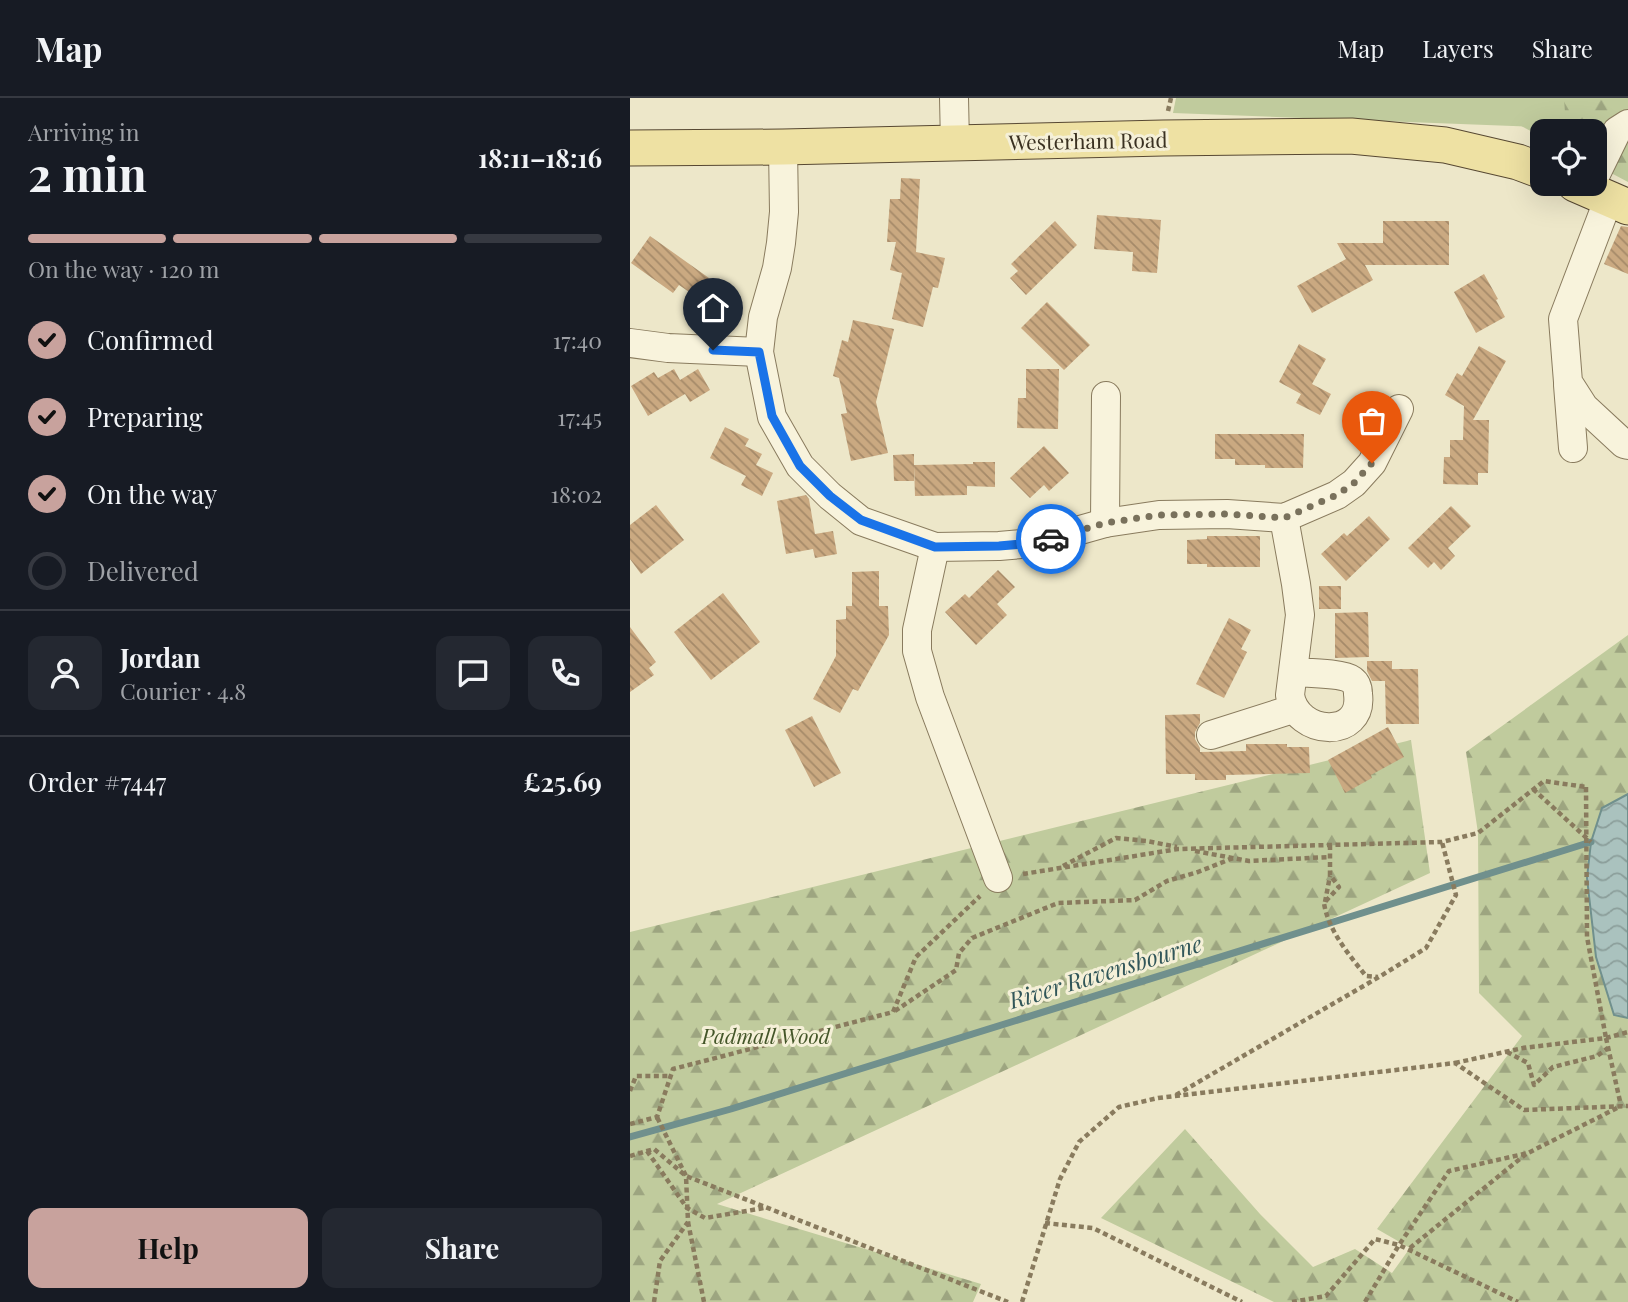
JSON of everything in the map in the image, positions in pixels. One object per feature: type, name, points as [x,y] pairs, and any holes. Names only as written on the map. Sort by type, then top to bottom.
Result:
[{"type":"main road","name":"Westerham Road","points":[[630,148],[1351,136],[1445,145],[1530,166]]},
{"type":"street","points":[[954,98],[955,143]]},
{"type":"street","points":[[1607,162],[1617,131],[1628,124]]},
{"type":"street","points":[[783,147],[784,212],[781,243],[763,317],[759,352],[772,416],[800,466],[830,496],[861,520],[935,547],[1034,543],[1105,523],[1159,515],[1227,514],[1284,518],[1337,495],[1354,483],[1372,463],[1399,409]]},
{"type":"street","points":[[1573,448],[1563,319],[1596,196]]},
{"type":"street","points":[[630,343],[668,348],[759,352]]},
{"type":"street","points":[[1568,382],[1584,407],[1628,445]]},
{"type":"street","points":[[1105,523],[1106,396]]},
{"type":"street","points":[[1211,735],[1292,692],[1300,615],[1284,518]]},
{"type":"street","points":[[935,547],[917,630],[917,651],[930,697],[999,878]]},
{"type":"path","points":[[893,1012],[916,957],[999,878],[1184,849],[1442,842],[1478,833],[1544,781],[1586,787],[1587,937],[1621,1106]]},
{"type":"path","points":[[1533,789],[1591,842]]},
{"type":"path","points":[[1059,868],[1116,838],[1147,841],[1249,861],[1330,857]]},
{"type":"path","points":[[1174,1097],[1426,947],[1456,895],[1442,842]]},
{"type":"path","points":[[1330,845],[1330,876],[1324,903],[1330,923],[1346,951],[1366,976],[1379,977]]},
{"type":"path","points":[[704,1302],[688,1222],[686,1176],[657,1117],[673,1069],[893,1012],[956,970],[959,953],[972,938],[1058,903],[1135,900],[1167,881],[1233,858]]},
{"type":"path","points":[[1324,903],[1339,887],[1330,876]]},
{"type":"path","points":[[1022,1302],[1060,1179],[1079,1142],[1119,1107],[1158,1098],[1455,1063],[1523,1048],[1606,1038],[1628,1032]]},
{"type":"path","points":[[1506,1052],[1528,1063],[1534,1085],[1553,1067],[1597,1056],[1608,1048]]},
{"type":"path","points":[[1455,1063],[1524,1110],[1628,1106]]},
{"type":"path","points":[[630,1091],[636,1076],[671,1076]]},
{"type":"path","points":[[1410,1248],[1528,1153],[1621,1106]]},
{"type":"path","points":[[630,1124],[657,1117]]},
{"type":"path","points":[[630,1156],[654,1149],[686,1176],[1008,1302]]},
{"type":"path","points":[[647,1151],[687,1208],[705,1218],[766,1207]]},
{"type":"path","points":[[1365,1302],[1399,1245],[1449,1171],[1528,1153]]},
{"type":"path","points":[[654,1302],[660,1261],[688,1222]]},
{"type":"path","points":[[1045,1223],[1093,1228],[1242,1302]]},
{"type":"path","points":[[1292,1302],[1326,1296],[1375,1239],[1399,1245],[1518,1302]]},
{"type":"green space","points":[[1176,98],[1564,98],[1565,119],[1530,119],[1530,127],[1173,113]]},
{"type":"green space","points":[[1468,98],[1628,98],[1628,182],[1607,171],[1607,119],[1530,119],[1530,131]]},
{"type":"green space","points":[[1628,635],[1628,794],[1602,808],[1614,1015],[1628,1018],[1628,1302],[1274,1302],[1101,1218],[1185,1129],[1260,1214],[1313,1267],[1355,1249],[1392,1273],[1410,1248],[1377,1229],[1522,1036],[1479,993],[1478,833],[1466,752]]},
{"type":"green space","name":"Padmall Wood","points":[[1411,740],[1430,873],[717,1204],[981,1284],[973,1302],[630,1302],[630,932]]},
{"type":"water","points":[[1628,794],[1628,1018],[1614,1015],[1596,957],[1587,878],[1591,842],[1602,808]]},
{"type":"building","points":[[901,178],[920,179],[916,252],[945,258],[938,288],[933,287],[923,327],[892,319],[902,273],[890,270],[896,242],[887,242],[890,199],[900,199]]},
{"type":"building","points":[[1097,215],[1161,220],[1157,273],[1132,271],[1133,252],[1094,249]]},
{"type":"building","points":[[1055,221],[1077,245],[1026,295],[1010,278],[1018,271],[1011,264]]},
{"type":"building","points":[[1383,221],[1449,221],[1449,265],[1365,265],[1373,280],[1312,313],[1297,286],[1346,259],[1337,243],[1383,243]]},
{"type":"building","points":[[1621,226],[1628,227],[1628,274],[1604,264]]},
{"type":"building","points":[[650,236],[709,278],[695,296],[679,285],[673,293],[631,263]]},
{"type":"building","points":[[1484,274],[1505,317],[1476,333],[1454,292]]},
{"type":"building","points":[[1047,302],[1090,345],[1064,370],[1021,328]]},
{"type":"building","points":[[853,320],[894,329],[876,402],[888,453],[851,461],[841,414],[847,413],[839,378],[833,376],[842,340],[848,342]]},
{"type":"building","points":[[1299,344],[1326,359],[1312,384],[1331,394],[1320,415],[1296,403],[1301,394],[1279,382]]},
{"type":"building","points":[[1479,346],[1506,361],[1473,420],[1489,420],[1488,473],[1478,473],[1478,485],[1443,484],[1444,457],[1450,457],[1450,440],[1463,440],[1464,406],[1445,395],[1457,373],[1462,376]]},
{"type":"building","points":[[674,369],[680,380],[698,369],[710,390],[690,402],[685,394],[648,416],[631,386],[654,372],[658,378]]},
{"type":"building","points":[[1026,369],[1059,369],[1058,429],[1017,428],[1018,398],[1026,398]]},
{"type":"building","points":[[725,427],[749,439],[745,446],[762,454],[756,465],[773,473],[762,496],[741,485],[746,476],[710,458]]},
{"type":"building","points":[[1215,434],[1304,434],[1303,468],[1235,465],[1235,459],[1215,459]]},
{"type":"building","points":[[1044,446],[1069,473],[1049,491],[1044,485],[1030,498],[1010,478]]},
{"type":"building","points":[[914,454],[914,481],[894,481],[893,455]]},
{"type":"building","points":[[995,462],[995,487],[967,486],[967,495],[915,496],[914,465]]},
{"type":"building","points":[[806,495],[815,534],[833,531],[837,554],[815,558],[813,549],[786,554],[777,501]]},
{"type":"building","points":[[656,505],[684,540],[641,574],[630,559],[630,525]]},
{"type":"building","points":[[1451,506],[1471,526],[1448,548],[1455,556],[1441,570],[1434,562],[1428,568],[1408,548]]},
{"type":"building","points":[[1369,516],[1390,539],[1346,581],[1321,554],[1344,533],[1347,536]]},
{"type":"building","points":[[1207,536],[1260,536],[1260,567],[1207,567],[1207,564],[1187,564],[1187,540],[1207,539]]},
{"type":"building","points":[[998,570],[1015,587],[997,604],[1007,615],[976,645],[945,612],[965,594],[969,598]]},
{"type":"building","points":[[879,571],[879,606],[888,606],[889,635],[858,691],[853,689],[840,713],[813,699],[836,656],[836,620],[846,619],[846,606],[852,606],[852,572]]},
{"type":"building","points":[[1319,586],[1341,586],[1341,609],[1319,609]]},
{"type":"building","points":[[723,593],[760,642],[711,680],[674,632]]},
{"type":"building","points":[[1368,612],[1369,657],[1335,658],[1335,613]]},
{"type":"building","points":[[1229,618],[1251,630],[1241,649],[1247,652],[1224,698],[1196,684]]},
{"type":"building","points":[[630,627],[656,662],[649,668],[654,675],[630,692]]},
{"type":"building","points":[[1367,661],[1392,661],[1392,669],[1418,669],[1419,724],[1386,724],[1385,681],[1372,681],[1367,671]]},
{"type":"building","points":[[1200,714],[1195,739],[1200,752],[1246,751],[1246,744],[1309,747],[1310,773],[1226,775],[1226,780],[1195,780],[1195,774],[1166,774],[1165,715]]},
{"type":"building","points":[[812,716],[841,773],[814,787],[785,730]]},
{"type":"building","points":[[1388,727],[1404,757],[1345,793],[1328,760]]},
{"type":"waterway","name":"River Ravensbourne","points":[[630,1137],[731,1109],[1591,842]]},
{"type":"way so far","points":[[1051,539],[1105,523],[1159,515],[1227,514],[1284,518],[1337,495],[1354,483],[1372,463]]},
{"type":"route","points":[[713,350],[759,352],[772,416],[800,466],[830,496],[861,520],[935,547],[999,546],[1051,539]]}]
